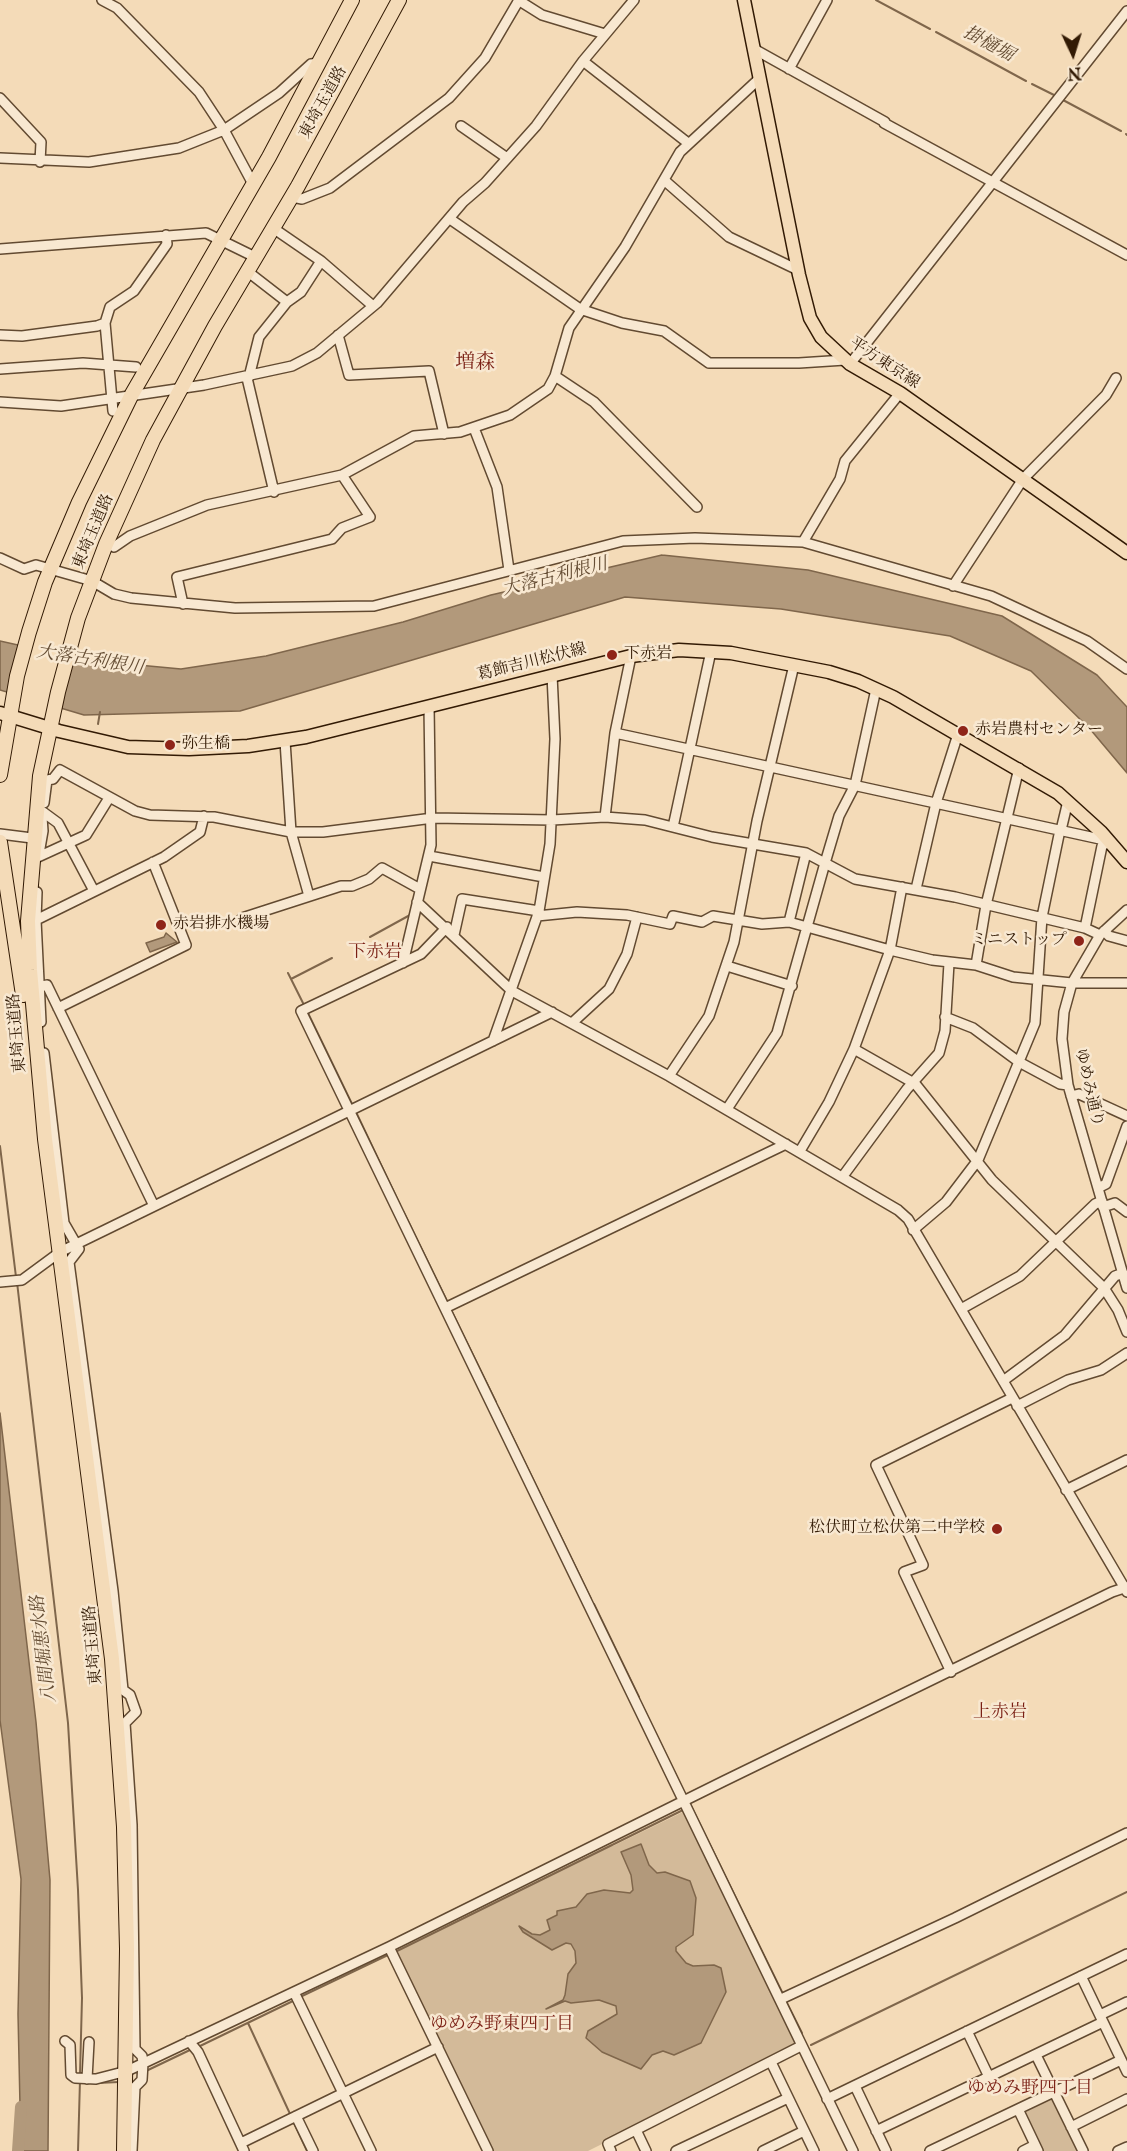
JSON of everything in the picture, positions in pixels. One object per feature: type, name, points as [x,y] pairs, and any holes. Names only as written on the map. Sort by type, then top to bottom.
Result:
[{"type":"highway","name":"東埼玉道路","points":[[0,775],[7,712],[17,676],[47,576],[79,502],[132,394],[253,184],[352,0]]},
{"type":"highway","name":"東埼玉道路","points":[[45,1139],[30,970],[28,921],[38,839],[40,776],[66,658],[86,595],[153,440],[255,257],[292,197],[399,0]]},
{"type":"highway","name":"東埼玉道路","points":[[0,842],[45,1139],[112,1659],[124,1827],[127,2071],[124,2151]]},
{"type":"main road","name":"平方東京線","points":[[744,0],[798,270],[810,318],[821,337],[848,362],[900,393],[1125,547]]},
{"type":"main road","name":"葛飾吉川松伏線","points":[[7,712],[52,723],[106,742],[150,749],[223,748],[285,741],[631,656],[660,651],[711,651],[794,664],[843,677],[876,689],[1019,768],[1068,801],[1127,862]]},
{"type":"street","points":[[102,0],[117,8],[182,72],[205,100],[253,184]]},
{"type":"street","points":[[292,197],[302,199],[330,188],[449,98],[485,58],[519,0],[542,15],[605,34]]},
{"type":"street","points":[[0,402],[61,406],[248,378],[292,366],[317,353],[373,306],[536,126],[583,61],[634,0]]},
{"type":"street","points":[[789,69],[826,0]]},
{"type":"street","points":[[450,219],[580,309],[622,323],[664,331],[709,363],[848,362],[1127,11]]},
{"type":"street","points":[[754,49],[1127,255]]},
{"type":"street","points":[[583,61],[688,143]]},
{"type":"street","points":[[0,158],[40,162],[89,162],[134,157],[179,148],[224,130],[279,93],[311,64],[319,63]]},
{"type":"street","points":[[114,547],[131,535],[207,505],[274,492],[342,475],[414,436],[444,434],[474,428],[510,415],[548,389],[555,376],[569,328],[625,247],[680,152],[760,78]]},
{"type":"street","points":[[0,98],[41,142],[40,162]]},
{"type":"street","points":[[461,126],[507,158]]},
{"type":"street","points":[[664,180],[729,237],[798,270]]},
{"type":"street","points":[[273,228],[321,261],[373,306]]},
{"type":"street","points":[[0,249],[206,233],[255,257]]},
{"type":"street","points":[[113,411],[105,323],[110,307],[134,291],[167,244],[166,235]]},
{"type":"street","points":[[274,492],[248,378],[259,337],[287,302],[301,292],[321,261]]},
{"type":"street","points":[[247,271],[287,302]]},
{"type":"street","points":[[0,335],[22,336],[105,323]]},
{"type":"street","points":[[338,335],[349,375],[429,371],[444,434]]},
{"type":"street","points":[[0,369],[83,363],[110,367],[136,367]]},
{"type":"street","points":[[555,376],[594,402],[697,507]]},
{"type":"street","points":[[953,586],[1023,479],[1106,395],[1116,378]]},
{"type":"street","points":[[803,542],[840,479],[845,461],[900,393]]},
{"type":"street","points":[[474,428],[496,487],[509,570]]},
{"type":"street","points":[[183,604],[177,577],[332,539],[342,528],[370,517],[342,475]]},
{"type":"street","points":[[1,557],[24,568],[36,565],[47,576],[92,581],[114,594],[183,604],[235,608],[374,606],[623,541],[695,538],[803,542],[991,596],[1087,641],[1127,669]]},
{"type":"street","points":[[673,827],[711,651]]},
{"type":"street","points":[[605,817],[615,733],[631,656]]},
{"type":"street","points":[[669,1076],[709,1016],[727,966],[794,664]]},
{"type":"street","points":[[493,1041],[538,913],[544,877],[552,820],[555,739],[552,675]]},
{"type":"street","points":[[727,1109],[777,1033],[839,816],[855,785],[876,689]]},
{"type":"street","points":[[403,963],[429,856],[433,818],[429,706]]},
{"type":"street","points":[[615,733],[1109,841]]},
{"type":"street","points":[[916,889],[936,803],[958,734]]},
{"type":"street","points":[[285,741],[291,832],[309,896]]},
{"type":"street","points":[[976,965],[986,904],[1019,768]]},
{"type":"street","points":[[132,2151],[135,2087],[142,2080],[143,2063],[135,2049],[132,1825],[125,1723],[136,1712],[129,1695],[123,1690],[112,1579],[69,1262],[69,1259],[79,1252],[64,1223],[38,987],[36,920],[38,839],[47,780],[53,779],[60,770],[135,811],[150,815],[204,816],[291,832],[323,832],[433,818],[552,820],[605,817],[645,820],[753,845],[806,853],[825,862],[837,872],[855,879],[986,904],[1085,928],[1127,941]]},
{"type":"street","points":[[38,857],[86,835],[109,798]]},
{"type":"street","points":[[913,1230],[946,1202],[978,1160],[1035,1023],[1042,917],[1068,801]]},
{"type":"street","points":[[43,812],[58,823],[94,891]]},
{"type":"street","points":[[36,920],[153,862],[200,832],[204,816]]},
{"type":"street","points":[[0,834],[38,839]]},
{"type":"street","points":[[1085,928],[1102,846],[1109,841]]},
{"type":"street","points":[[789,922],[806,853]]},
{"type":"street","points":[[429,856],[544,877]]},
{"type":"street","points":[[58,1008],[186,945],[153,862]]},
{"type":"street","points":[[242,918],[341,886],[352,886],[369,879],[382,868],[420,889]]},
{"type":"street","points":[[800,1151],[829,1101],[854,1049],[890,950],[902,887]]},
{"type":"street","points":[[454,935],[462,898],[538,913],[577,912],[637,916],[670,924],[673,916],[702,922],[713,916],[762,924],[789,922],[808,925],[890,950],[949,963],[976,965],[1037,981],[1127,983]]},
{"type":"street","points":[[65,2041],[70,2045],[71,2075],[75,2078],[87,2079],[127,2071],[389,1947],[1112,1592],[1126,1589],[908,1220],[898,1210],[669,1076],[512,991],[447,927],[417,902]]},
{"type":"street","name":"ゆめみ通り","points":[[1127,910],[1102,933],[1072,982],[1064,1012],[1062,1039],[1068,1085],[1127,1288]]},
{"type":"street","points":[[572,1023],[609,989],[627,954],[637,916]]},
{"type":"street","points":[[447,927],[421,954],[302,1011],[684,1803],[783,1998],[801,2046],[851,2150]]},
{"type":"street","points":[[843,1176],[913,1082],[939,1053],[945,1017],[949,963]]},
{"type":"street","points":[[727,966],[792,986]]},
{"type":"street","points":[[38,987],[47,985],[154,1206]]},
{"type":"street","points":[[4,1281],[22,1280],[60,1252],[552,1012]]},
{"type":"street","points":[[945,1017],[973,1028],[1019,1062],[1059,1083],[1068,1085]]},
{"type":"street","points":[[854,1049],[913,1082],[992,1180],[1055,1243],[1104,1287],[1118,1310],[1127,1332]]},
{"type":"street","points":[[1071,1096],[1079,1094],[1127,1116]]},
{"type":"street","points":[[1098,1188],[1106,1184],[1127,1126]]},
{"type":"street","points":[[445,1308],[786,1144]]},
{"type":"street","points":[[961,1309],[1020,1276],[1095,1204],[1115,1203],[1127,1212]]},
{"type":"street","points":[[1003,1381],[1065,1335],[1114,1276],[1122,1273]]},
{"type":"street","points":[[951,1672],[904,1572],[923,1565],[876,1465],[1015,1402],[1068,1380],[1101,1370],[1127,1353]]},
{"type":"street","points":[[1066,1490],[1127,1460]]},
{"type":"street","points":[[783,1998],[955,1918],[1127,1833]]},
{"type":"street","points":[[389,1947],[488,2151]]},
{"type":"street","points":[[827,2099],[1127,1954]]},
{"type":"street","points":[[1081,1976],[1122,2055],[1127,2072]]},
{"type":"street","points":[[294,1992],[371,2151]]},
{"type":"street","points":[[876,2132],[1036,2055],[1102,2019],[1127,2002]]},
{"type":"street","points":[[967,2031],[989,2077]]},
{"type":"street","points":[[189,2041],[198,2052],[242,2147],[296,2116],[438,2046]]},
{"type":"street","points":[[87,2079],[89,2042]]},
{"type":"street","points":[[611,2151],[608,2144],[801,2046]]},
{"type":"street","points":[[1036,2055],[1083,2151]]},
{"type":"street","points":[[930,2151],[1054,2092],[1122,2055]]},
{"type":"street","points":[[771,2062],[814,2151]]},
{"type":"street","points":[[855,2086],[886,2151]]},
{"type":"street","points":[[676,2151],[788,2098]]},
{"type":"street","points":[[1071,2127],[1127,2099]]},
{"type":"street","points":[[1018,2109],[1037,2148],[1023,2151]]},
{"type":"street","points":[[296,2116],[313,2151]]},
{"type":"street","points":[[636,2130],[646,2151]]},
{"type":"street","points":[[763,2151],[804,2131]]},
{"type":"street","points":[[1118,2151],[1127,2146]]},
{"type":"shaded area","points":[[687,1810],[800,2045],[588,2151],[490,2151],[395,1952],[611,1844],[613,1846]]},
{"type":"shaded area","points":[[1053,2095],[1081,2151],[1041,2151],[1022,2111]]},
{"type":"water","name":"大落古利根川","points":[[662,555],[808,570],[1002,616],[1097,675],[1127,707],[1127,773],[1090,729],[1031,671],[950,636],[781,609],[625,597],[240,711],[84,715],[0,690],[0,641],[85,660],[181,669],[266,656],[403,622],[491,595]]},
{"type":"water","points":[[166,933],[177,942],[150,952],[146,943],[164,937]]},
{"type":"water","points":[[0,1413],[36,1722],[50,1880],[48,2151],[21,2151],[18,2014],[21,1879],[0,1720]]},
{"type":"water","points":[[641,1844],[649,1865],[657,1873],[665,1872],[690,1881],[696,1898],[693,1935],[676,1947],[676,1951],[686,1963],[693,1966],[714,1965],[721,1968],[726,1992],[701,2043],[674,2055],[663,2051],[652,2055],[641,2069],[602,2052],[586,2038],[588,2031],[617,2014],[616,2006],[599,2000],[571,2003],[565,2001],[546,2009],[563,2000],[568,1974],[576,1963],[575,1951],[571,1944],[566,1943],[552,1950],[523,1932],[519,1926],[532,1934],[540,1935],[550,1930],[547,1920],[557,1915],[557,1911],[576,1907],[587,1894],[604,1890],[630,1893],[633,1890],[631,1875],[621,1852]]},
{"type":"pier","points":[[21,643],[74,655],[59,711],[7,695]]},
{"type":"waterway","name":"掛樋堀","points":[[876,0],[930,29]]},
{"type":"waterway","name":"掛樋堀","points":[[936,32],[1026,81]]},
{"type":"waterway","name":"掛樋堀","points":[[1032,84],[1054,95]]},
{"type":"waterway","name":"掛樋堀","points":[[1063,100],[1121,131]]},
{"type":"waterway","points":[[98,724],[100,712]]},
{"type":"waterway","points":[[370,937],[410,915]]},
{"type":"waterway","points":[[291,979],[332,958]]},
{"type":"waterway","points":[[288,973],[305,1007]]},
{"type":"waterway","points":[[307,1011],[353,1106]]},
{"type":"waterway","points":[[356,1112],[400,1205]]},
{"type":"waterway","name":"八間堀悪水路","points":[[0,1146],[16,1277]]},
{"type":"waterway","points":[[403,1211],[448,1303]]},
{"type":"waterway","name":"八間堀悪水路","points":[[17,1282],[68,1723],[82,1998],[80,2074]]},
{"type":"waterway","points":[[451,1310],[496,1402]]},
{"type":"waterway","points":[[498,1407],[543,1500]]},
{"type":"waterway","points":[[546,1506],[591,1599]]},
{"type":"waterway","points":[[594,1604],[639,1697]]},
{"type":"waterway","points":[[641,1703],[686,1796]]},
{"type":"waterway","points":[[689,1802],[783,1994]]},
{"type":"waterway","points":[[395,1952],[683,1810]]},
{"type":"waterway","points":[[811,2045],[1127,1892]]},
{"type":"waterway","points":[[300,1997],[390,1954]]},
{"type":"waterway","points":[[785,1999],[802,2033]]},
{"type":"waterway","points":[[198,2047],[295,2000]]},
{"type":"waterway","points":[[248,2023],[291,2116]]},
{"type":"waterway","points":[[146,2071],[192,2049]]},
{"type":"waterway","name":"八間堀悪水路","points":[[78,2151],[80,2080]]},
{"type":"waterway","points":[[98,2083],[119,2082]]},
{"type":"waterway","points":[[18,2151],[21,2107]]},
{"type":"waterway","points":[[293,2121],[307,2151]]},
{"type":"place","name":"下赤岩","points":[[612,655]]},
{"type":"place","name":"赤岩農村センター","points":[[963,731]]},
{"type":"place","name":"弥生橋","points":[[170,745]]},
{"type":"place","name":"赤岩排水機場","points":[[161,925]]},
{"type":"place","name":"ミニストップ","points":[[1079,941]]},
{"type":"place","name":"松伏町立松伏第二中学校","points":[[997,1529]]},
{"type":"district","name":"増森","points":[[475,364]]},
{"type":"district","name":"下赤岩","points":[[375,953]]},
{"type":"district","name":"上赤岩","points":[[1000,1713]]},
{"type":"district","name":"ゆめみ野東四丁目","points":[[502,2025]]},
{"type":"district","name":"ゆめみ野四丁目","points":[[1030,2089]]}]
